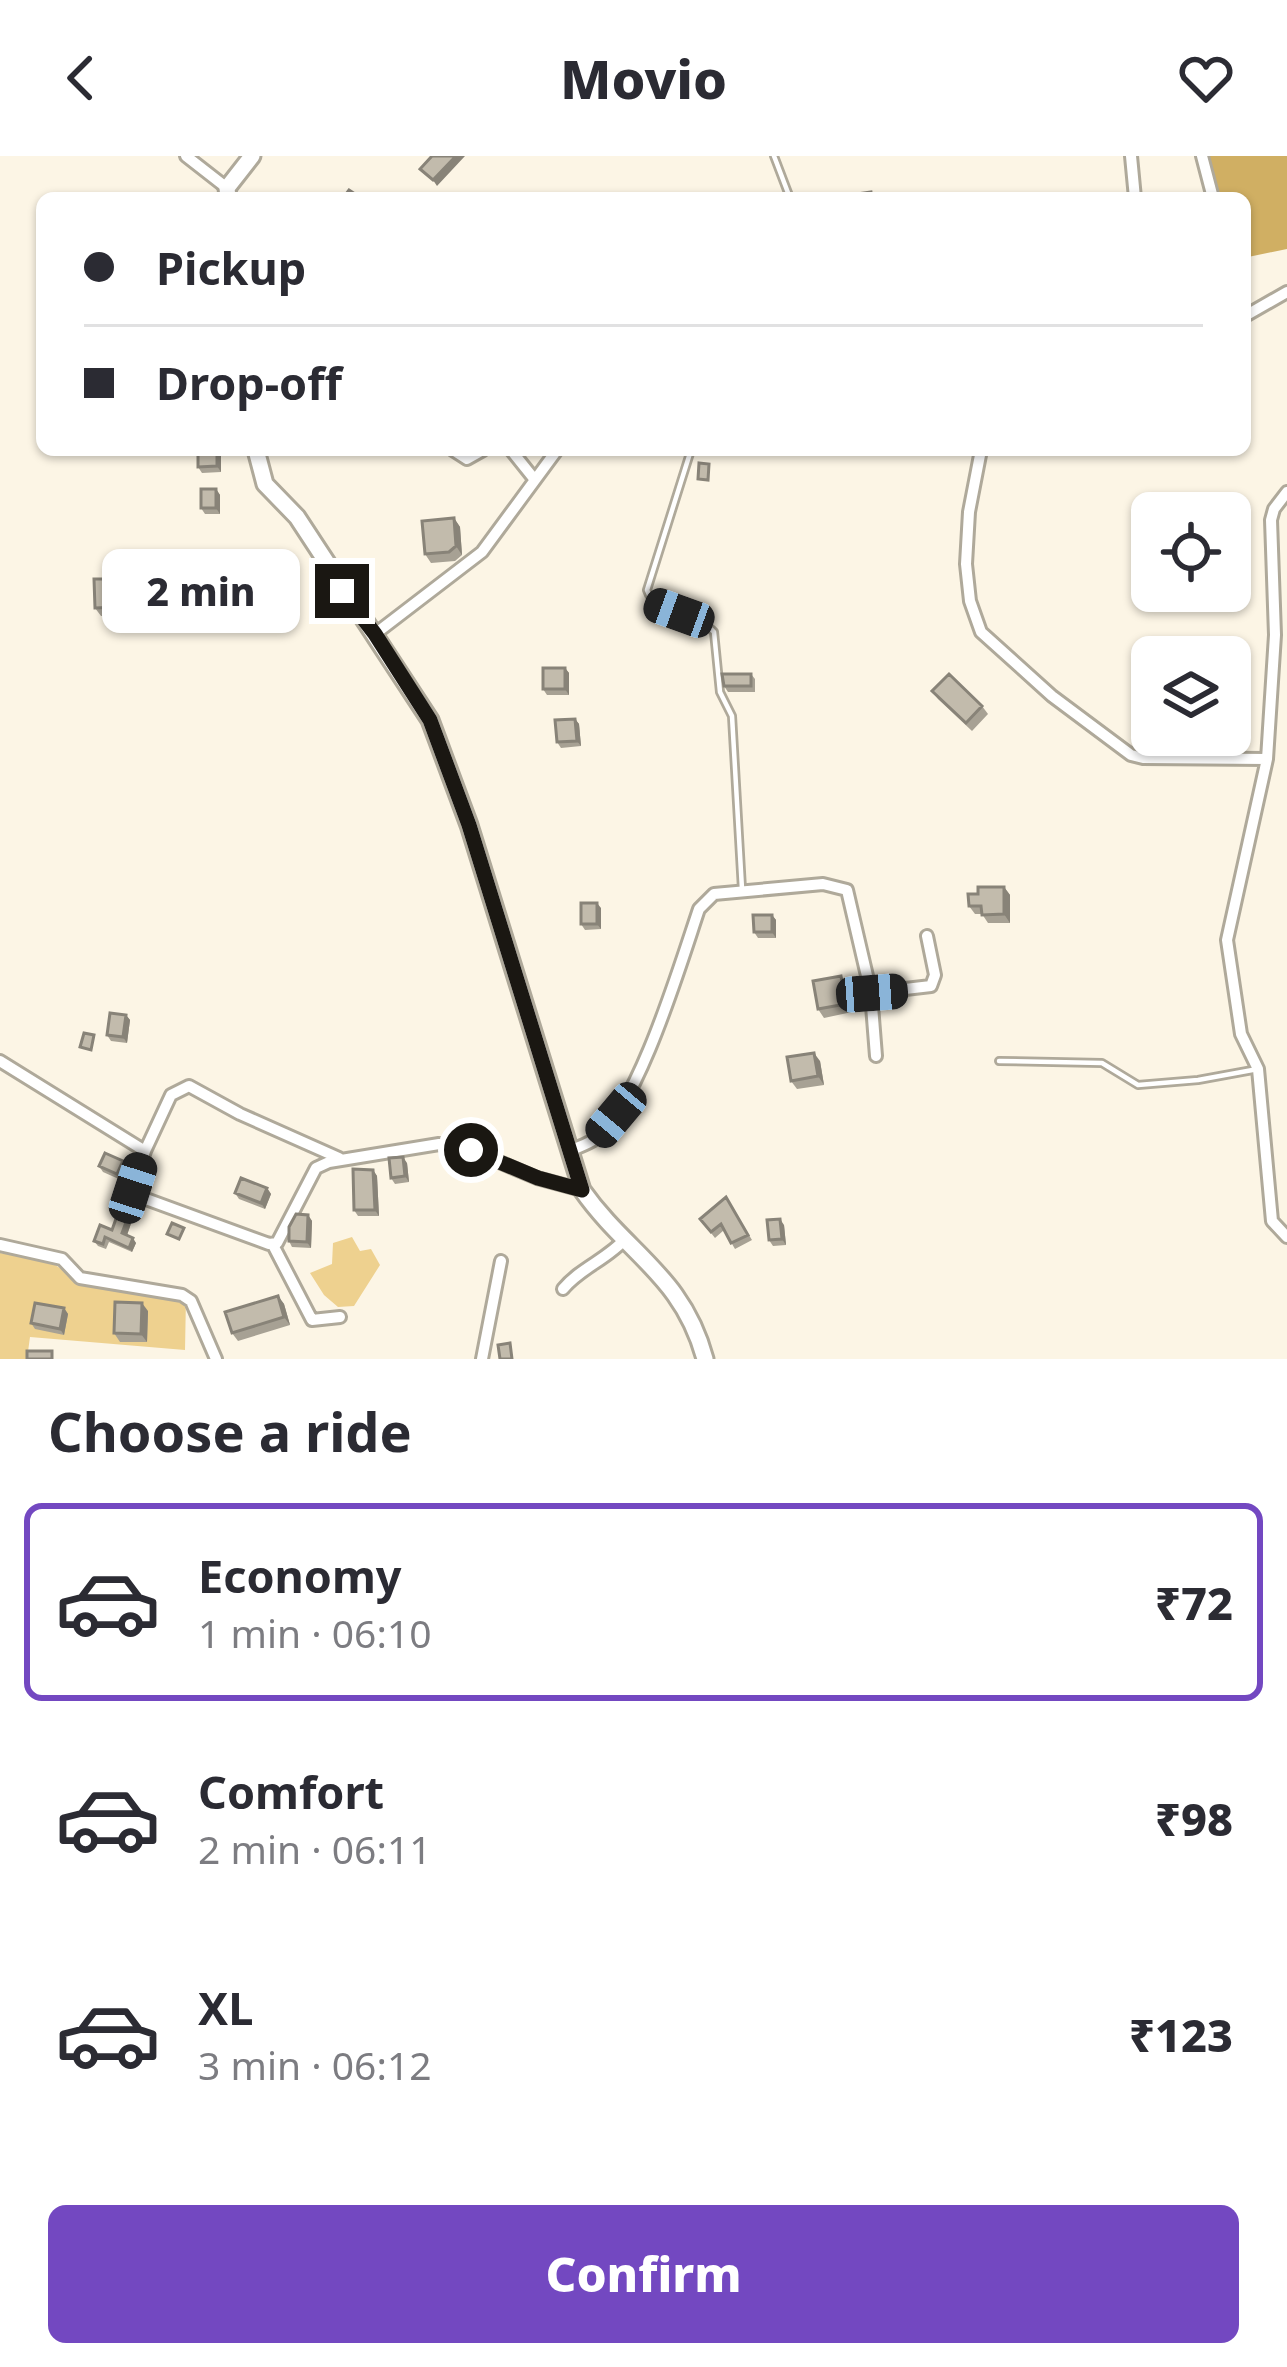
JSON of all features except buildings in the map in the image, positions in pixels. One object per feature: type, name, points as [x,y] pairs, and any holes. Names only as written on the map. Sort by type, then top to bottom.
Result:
[{"type":"street","points":[[186,156],[226,192]]},
{"type":"street","points":[[228,192],[252,156]]},
{"type":"street","points":[[1131,156],[1134,192]]},
{"type":"street","points":[[1202,156],[1211,192]]},
{"type":"street","points":[[1251,313],[1287,292]]},
{"type":"street","points":[[258,456],[265,484],[297,517],[430,720],[469,825],[582,1190],[676,1291],[697,1329],[705,1359]]},
{"type":"street","points":[[516,456],[536,480]]},
{"type":"street","points":[[375,634],[482,552],[553,456]]},
{"type":"street","points":[[980,456],[969,512],[966,564],[970,601],[981,632],[1052,695],[1131,755],[1267,759]]},
{"type":"street","points":[[1287,492],[1271,520],[1276,635],[1267,759],[1227,940],[1240,1034],[1258,1069],[1272,1221],[1287,1237]]},
{"type":"street","points":[[570,1150],[596,1138],[616,1115],[655,1036],[705,899],[713,894],[824,884],[847,890],[872,993],[876,1056]]},
{"type":"street","points":[[872,993],[932,986],[935,975],[926,936]]},
{"type":"street","points":[[0,1061],[145,1151]]},
{"type":"street","points":[[340,1317],[312,1320],[273,1245],[135,1195],[133,1188],[171,1095],[189,1086],[343,1160]]},
{"type":"street","points":[[273,1245],[316,1168],[343,1160],[439,1144],[471,1150],[538,1178],[582,1190]]},
{"type":"street","points":[[563,1289],[612,1254],[626,1238]]},
{"type":"street","points":[[0,1245],[62,1259],[80,1278],[182,1295],[191,1301],[216,1359]]},
{"type":"street","points":[[482,1359],[501,1261]]},
{"type":"lane","points":[[774,156],[788,192]]},
{"type":"lane","points":[[689,456],[647,590],[656,605],[702,621],[714,632],[720,692],[732,716],[742,890]]},
{"type":"lane","points":[[1271,699],[1287,700]]},
{"type":"lane","points":[[999,1061],[1102,1063],[1138,1084],[1258,1069]]},
{"type":"shaded area","points":[[1203,156],[1287,156],[1287,249],[1251,256],[1251,192],[1219,192]]},
{"type":"shaded area","points":[[352,1237],[360,1251],[371,1249],[380,1265],[354,1306],[338,1307],[310,1273],[332,1264],[333,1243]]},
{"type":"shaded area","points":[[0,1253],[49,1261],[89,1287],[186,1297],[185,1350],[30,1337],[27,1359],[0,1359]]},
{"type":"route","points":[[342,591],[430,720],[469,825],[582,1190],[538,1178],[471,1150]]}]
